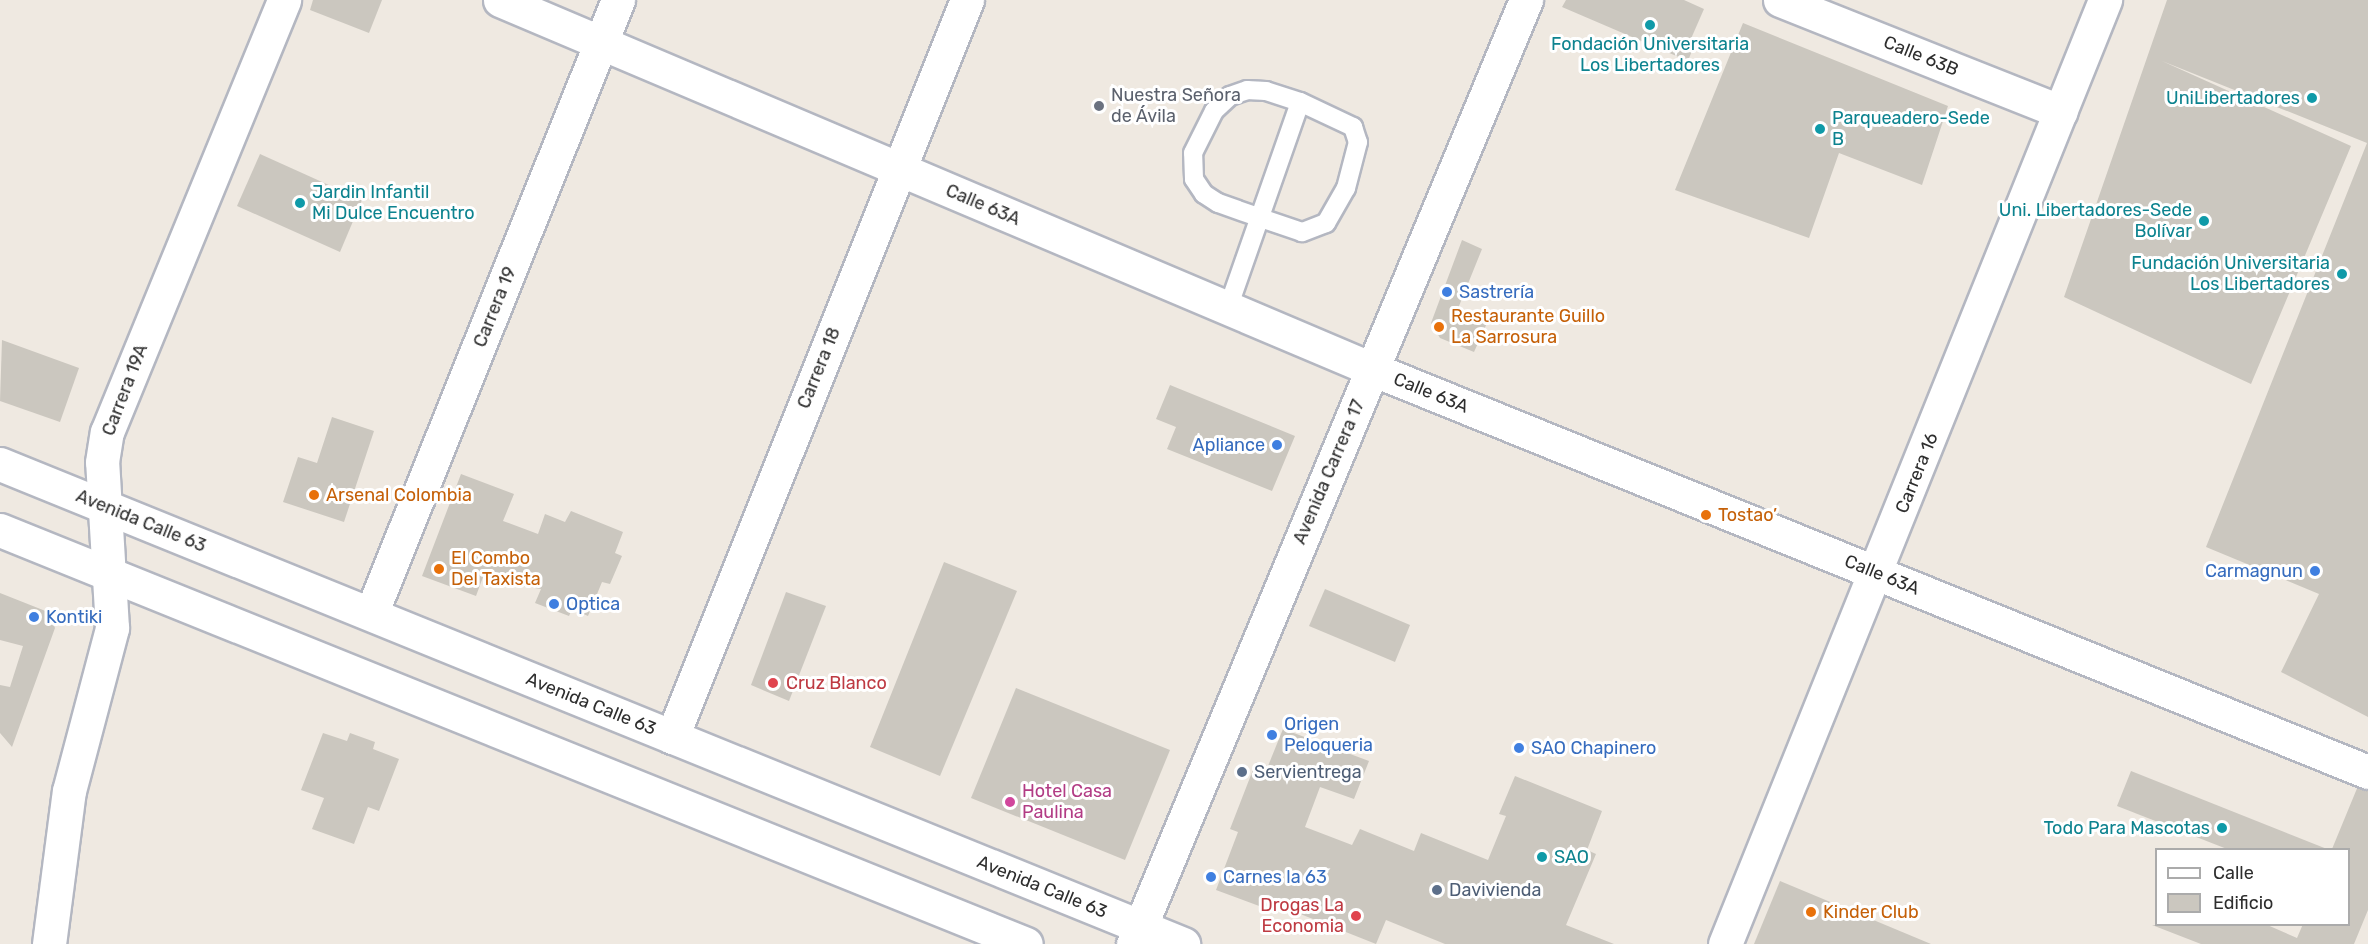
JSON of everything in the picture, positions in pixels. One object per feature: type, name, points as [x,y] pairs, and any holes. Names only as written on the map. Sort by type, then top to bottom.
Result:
[{"type":"street","name":"Carrera 19A","points":[[49,944],[69,791],[109,652],[110,575],[102,462],[107,432],[284,0]]},
{"type":"street","name":"Calle 63A","points":[[500,0],[1372,369],[2368,772]]},
{"type":"street","name":"Carrera 19","points":[[371,614],[618,0]]},
{"type":"street","name":"Carrera 18","points":[[672,737],[967,0]]},
{"type":"street","name":"Avenida Carrera 17","points":[[1136,935],[1526,0]]},
{"type":"street","name":"Calle 63B","points":[[1780,0],[2061,112]]},
{"type":"street","name":"Carrera 16","points":[[1725,944],[1877,573],[2106,0]]},
{"type":"street","name":"Avenida Calle 63","points":[[0,464],[672,737],[1136,935],[1183,944]]},
{"type":"street","points":[[0,530],[957,931],[1026,944]]},
{"type":"lane","points":[[1247,90],[1266,91],[1300,102],[1353,127],[1358,142],[1346,188],[1326,223],[1302,231],[1258,217],[1204,194],[1194,179],[1192,153],[1214,111],[1230,96],[1247,90]]},
{"type":"lane","points":[[1228,308],[1300,102]]},
{"type":"building","points":[[313,0],[382,0],[369,33],[310,10]]},
{"type":"building","name":"Fondación Universitaria Los Libertadores","points":[[1566,0],[1684,0],[1704,9],[1690,41],[1695,43],[1688,61],[1562,7]]},
{"type":"building","points":[[2167,0],[2368,0],[2368,717],[2281,672],[2319,594],[2206,547],[2367,143],[2162,61],[2351,146],[2251,384],[2064,297]]},
{"type":"building","name":"Parqueadero-Sede B","points":[[1743,23],[1948,106],[1922,185],[1839,153],[1809,238],[1675,190]]},
{"type":"building","name":"Jardin Infantil Mi Dulce Encuentro","points":[[260,154],[362,200],[340,252],[237,206]]},
{"type":"building","points":[[1462,240],[1482,249],[1457,311],[1487,323],[1474,352],[1440,338],[1431,323]]},
{"type":"building","points":[[2,340],[79,368],[60,422],[0,401]]},
{"type":"building","points":[[1170,385],[1295,436],[1272,491],[1167,449],[1176,427],[1156,419]]},
{"type":"building","points":[[332,417],[374,431],[344,522],[283,502],[298,457],[317,463]]},
{"type":"building","points":[[461,474],[514,494],[503,521],[538,534],[545,514],[565,522],[571,511],[623,532],[615,553],[622,556],[610,584],[602,582],[588,616],[572,609],[569,616],[535,603],[541,589],[508,584],[504,576],[486,569],[476,596],[422,576]]},
{"type":"building","points":[[944,562],[1017,591],[940,776],[870,747]]},
{"type":"building","points":[[1325,589],[1410,625],[1395,662],[1309,626]]},
{"type":"building","points":[[786,592],[826,606],[789,701],[751,685]]},
{"type":"building","points":[[0,593],[48,612],[55,628],[12,747],[0,733],[0,685],[10,687],[23,646],[0,640]]},
{"type":"building","points":[[1016,688],[1170,750],[1125,860],[971,798]]},
{"type":"building","points":[[1283,729],[1369,761],[1354,799],[1320,787],[1305,827],[1352,845],[1360,829],[1414,851],[1421,833],[1488,860],[1506,816],[1499,814],[1515,776],[1602,811],[1587,850],[1596,854],[1566,925],[1614,944],[1445,944],[1386,920],[1376,944],[1275,904],[1273,911],[1216,890],[1238,832],[1230,829],[1256,762],[1268,766]]},
{"type":"building","points":[[323,733],[347,741],[350,733],[375,742],[373,749],[399,759],[379,811],[368,807],[354,844],[312,829],[324,798],[301,790]]},
{"type":"building","name":"Todo Para Mascotas","points":[[2131,771],[2324,848],[2224,848],[2117,806]]},
{"type":"building","points":[[2358,786],[2368,791],[2368,910],[2354,944],[2201,944],[2152,925],[2270,926],[2297,938],[2302,926],[2350,926],[2350,848],[2332,848]]},
{"type":"building","name":"Kinder Club","points":[[1780,881],[1931,944],[1754,944]]},
{"type":"place","name":"Fondación Universitaria Los Libertadores","points":[[1650,25]]},
{"type":"place","name":"UniLibertadores","points":[[2312,98]]},
{"type":"place","name":"Nuestra Señora de Ávila","points":[[1099,106]]},
{"type":"place","name":"Parqueadero-Sede B","points":[[1820,129]]},
{"type":"place","name":"Jardin Infantil Mi Dulce Encuentro","points":[[300,203]]},
{"type":"place","name":"Uni. Libertadores-Sede Bolívar","points":[[2204,221]]},
{"type":"place","name":"Fundación Universitaria Los Libertadores","points":[[2342,274]]},
{"type":"place","name":"Sastrería","points":[[1447,292]]},
{"type":"place","name":"Restaurante Guillo La Sarrosura","points":[[1439,327]]},
{"type":"place","name":"Apliance","points":[[1277,445]]},
{"type":"place","name":"Arsenal Colombia","points":[[314,495]]},
{"type":"place","name":"Tostao’","points":[[1706,515]]},
{"type":"place","name":"El Combo Del Taxista","points":[[439,569]]},
{"type":"place","name":"Carmagnun","points":[[2315,571]]},
{"type":"place","name":"Optica","points":[[554,604]]},
{"type":"place","name":"Kontiki","points":[[34,617]]},
{"type":"place","name":"Cruz Blanco","points":[[773,683]]},
{"type":"place","name":"Origen Peloqueria","points":[[1272,735]]},
{"type":"place","name":"SAO Chapinero","points":[[1519,748]]},
{"type":"place","name":"Servientrega","points":[[1242,772]]},
{"type":"place","name":"Hotel Casa Paulina","points":[[1010,802]]},
{"type":"place","name":"Todo Para Mascotas","points":[[2222,828]]},
{"type":"place","name":"SAO","points":[[1542,857]]},
{"type":"place","name":"Carnes la 63","points":[[1211,877]]},
{"type":"place","name":"Davivienda","points":[[1437,890]]},
{"type":"place","name":"Kinder Club","points":[[1811,912]]},
{"type":"place","name":"Drogas La Economia","points":[[1356,916]]}]
